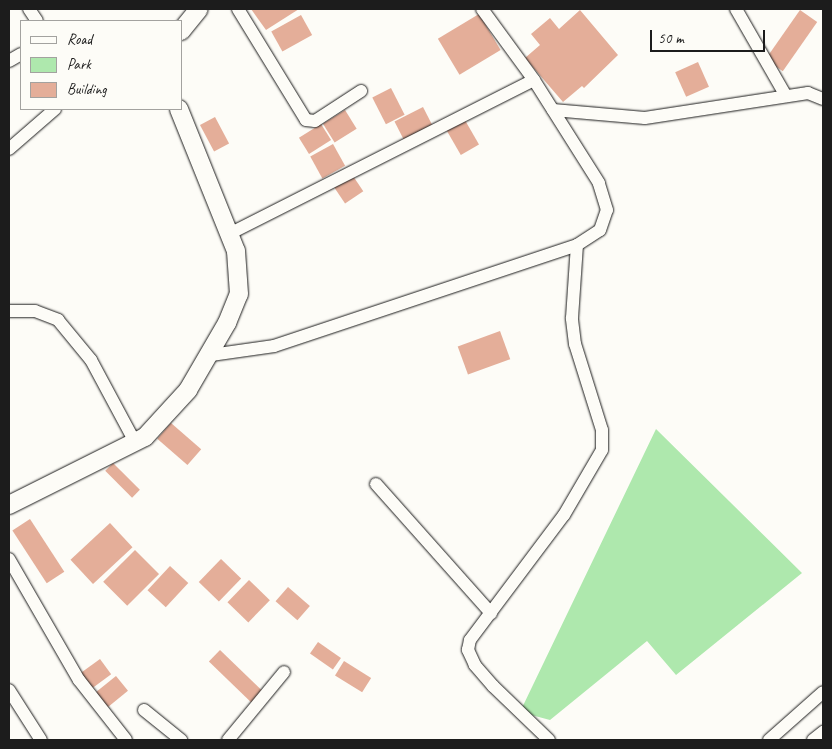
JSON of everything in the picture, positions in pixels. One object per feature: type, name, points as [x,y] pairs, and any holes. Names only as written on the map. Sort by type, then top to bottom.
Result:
[{"type":"street","points":[[29,9],[36,20]]},
{"type":"street","points":[[182,30],[200,9]]},
{"type":"street","points":[[238,9],[306,120],[315,121],[361,91]]},
{"type":"street","points":[[211,355],[274,346],[577,246],[603,226],[606,202],[599,183],[534,80],[482,9]]},
{"type":"street","points":[[736,9],[786,96]]},
{"type":"street","points":[[9,61],[20,55]]},
{"type":"street","points":[[231,233],[534,80]]},
{"type":"street","points":[[553,110],[645,118],[808,93],[823,99]]},
{"type":"street","points":[[9,149],[54,110]]},
{"type":"street","points":[[9,505],[136,444],[165,418],[211,355],[239,294],[240,276],[231,233],[179,110]]},
{"type":"street","points":[[549,740],[493,686],[468,654],[470,640],[564,516],[602,450],[602,430],[575,344],[572,318],[577,246]]},
{"type":"street","points":[[9,311],[35,311],[58,320],[91,360],[136,444]]},
{"type":"street","points":[[376,484],[491,614]]},
{"type":"street","points":[[9,559],[79,680],[126,740]]},
{"type":"street","points":[[228,740],[284,672]]},
{"type":"street","points":[[9,690],[41,740]]},
{"type":"street","points":[[769,740],[823,692]]},
{"type":"street","points":[[144,710],[181,740]]},
{"type":"street","points":[[813,740],[823,732]]},
{"type":"green space","points":[[656,429],[802,573],[676,675],[647,641],[550,720],[520,712]]},
{"type":"building","points":[[251,9],[299,9],[266,30]]},
{"type":"building","points":[[580,10],[618,55],[584,88],[582,86],[563,102],[525,58],[540,45],[531,34],[550,18],[559,29]]},
{"type":"building","points":[[800,10],[817,22],[783,71],[766,59]]},
{"type":"building","points":[[479,14],[501,50],[459,75],[438,39]]},
{"type":"building","points":[[301,15],[312,35],[282,52],[271,31]]},
{"type":"building","points":[[698,62],[709,87],[686,97],[675,72]]},
{"type":"building","points":[[391,88],[405,115],[386,124],[372,98]]},
{"type":"building","points":[[423,107],[432,125],[404,139],[394,122]]},
{"type":"building","points":[[345,110],[357,129],[335,142],[323,124]]},
{"type":"building","points":[[462,115],[479,144],[461,155],[444,126]]},
{"type":"building","points":[[215,117],[229,143],[214,151],[200,125]]},
{"type":"building","points":[[321,124],[331,140],[309,154],[299,138]]},
{"type":"building","points":[[333,144],[345,166],[322,178],[310,157]]},
{"type":"building","points":[[351,173],[363,191],[345,204],[333,185]]},
{"type":"building","points":[[500,331],[510,359],[468,375],[458,346]]},
{"type":"building","points":[[171,423],[201,449],[187,465],[157,439]]},
{"type":"building","points":[[113,463],[140,490],[132,498],[105,471]]},
{"type":"building","points":[[30,519],[64,572],[47,583],[12,530]]},
{"type":"building","points":[[110,523],[133,547],[93,584],[71,560]]},
{"type":"building","points":[[135,550],[159,574],[127,606],[103,582]]},
{"type":"building","points":[[221,559],[241,578],[219,601],[199,582]]},
{"type":"building","points":[[170,566],[188,583],[166,607],[147,590]]},
{"type":"building","points":[[249,580],[270,600],[248,622],[227,602]]},
{"type":"building","points":[[288,587],[310,606],[297,620],[276,601]]},
{"type":"building","points":[[318,642],[341,658],[333,670],[310,653]]},
{"type":"building","points":[[220,650],[262,691],[251,702],[209,662]]},
{"type":"building","points":[[100,659],[111,674],[90,690],[79,674]]},
{"type":"building","points":[[344,661],[371,678],[362,692],[335,675]]},
{"type":"building","points":[[116,676],[128,691],[106,708],[94,694]]}]
